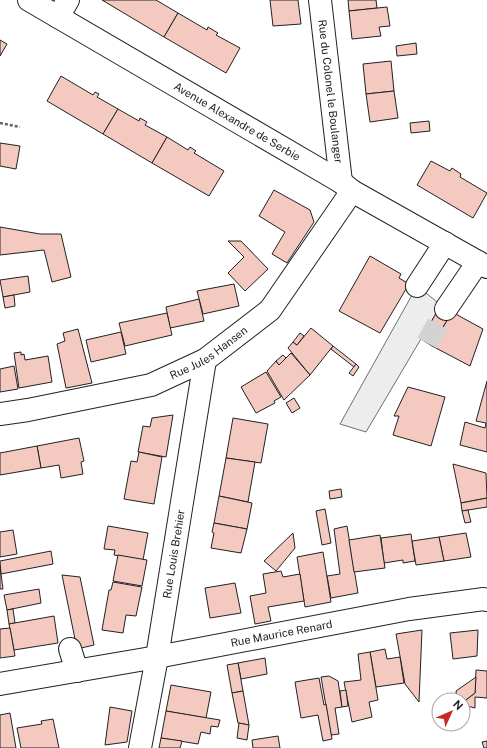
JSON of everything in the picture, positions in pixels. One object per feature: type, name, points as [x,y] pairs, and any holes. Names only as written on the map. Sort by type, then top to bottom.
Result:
[{"type":"street","name":"Avenue Alexandre de Serbie","points":[[29,0],[63,8],[347,186],[483,264],[446,308]]},
{"type":"street","name":"Rue du Colonel le Boulanger","points":[[320,0],[347,186]]},
{"type":"street","name":"Rue Jules Hansen","points":[[0,414],[60,396],[151,385],[205,360],[270,310],[347,186]]},
{"type":"street","points":[[417,286],[445,243]]},
{"type":"street","name":"Rue Louis Brehier","points":[[140,748],[157,657],[205,360]]},
{"type":"street","name":"Rue Maurice Renard","points":[[0,684],[157,657],[409,609],[484,599],[487,600]]},
{"type":"street","points":[[70,649],[77,671]]},
{"type":"path","points":[[0,123],[20,127]]},
{"type":"shaded area","points":[[417,286],[441,305],[366,432],[340,424]]},
{"type":"building","points":[[102,0],[156,0],[178,13],[164,37]]},
{"type":"building","points":[[270,0],[298,0],[301,24],[273,26]]},
{"type":"building","points":[[348,0],[376,0],[377,8],[349,11]]},
{"type":"building","points":[[387,7],[390,26],[379,27],[381,36],[352,39],[349,11]]},
{"type":"building","points":[[178,13],[207,30],[208,27],[218,33],[216,35],[240,48],[226,73],[164,37]]},
{"type":"building","points":[[0,40],[7,44],[0,56]]},
{"type":"building","points":[[416,43],[417,54],[397,56],[396,46]]},
{"type":"building","points":[[391,61],[394,91],[366,94],[363,64]]},
{"type":"building","points":[[61,76],[93,95],[95,92],[99,94],[97,97],[118,109],[103,134],[47,101]]},
{"type":"building","points":[[394,91],[398,118],[370,122],[366,94]]},
{"type":"building","points":[[118,109],[139,121],[140,118],[147,122],[145,125],[167,137],[152,163],[103,134]]},
{"type":"building","points":[[429,121],[430,131],[411,133],[410,123]]},
{"type":"building","points":[[167,137],[188,150],[190,147],[196,151],[194,153],[224,171],[209,196],[152,163]]},
{"type":"building","points":[[0,143],[20,146],[16,169],[0,166]]},
{"type":"building","points":[[431,161],[450,171],[452,168],[461,174],[460,177],[487,193],[473,218],[417,185]]},
{"type":"building","points":[[274,190],[310,210],[314,222],[287,263],[272,254],[285,232],[259,216]]},
{"type":"building","points":[[0,227],[40,234],[61,234],[71,277],[52,282],[44,250],[0,255]]},
{"type":"building","points":[[228,241],[241,241],[268,269],[245,291],[228,273],[244,257]]},
{"type":"building","points":[[370,256],[401,274],[399,278],[409,284],[380,333],[339,311]]},
{"type":"building","points":[[28,276],[30,292],[3,297],[0,280]]},
{"type":"building","points":[[234,284],[239,306],[203,314],[197,291]]},
{"type":"building","points":[[14,295],[15,306],[5,308],[3,297]]},
{"type":"building","points":[[199,299],[204,321],[170,328],[166,307]]},
{"type":"building","points":[[441,305],[452,312],[432,346],[421,339]]},
{"type":"building","points":[[452,312],[483,329],[470,366],[432,346]]},
{"type":"building","points":[[167,313],[172,335],[125,346],[119,323]]},
{"type":"building","points":[[311,328],[333,346],[310,375],[288,348],[293,342],[297,345]]},
{"type":"building","points":[[78,329],[92,383],[66,388],[57,344],[65,341],[63,333]]},
{"type":"building","points":[[121,332],[126,354],[91,362],[86,340]]},
{"type":"building","points":[[300,333],[304,336],[297,345],[293,342]]},
{"type":"building","points":[[333,346],[356,364],[354,367],[331,349]]},
{"type":"building","points":[[21,352],[21,355],[24,354],[25,360],[48,356],[52,382],[19,388],[14,353]]},
{"type":"building","points":[[291,353],[310,375],[284,400],[267,371],[276,361],[279,365]]},
{"type":"building","points":[[283,355],[286,358],[279,365],[276,361]]},
{"type":"building","points":[[356,364],[359,367],[353,376],[349,373]]},
{"type":"building","points":[[14,366],[18,389],[0,392],[0,369]]},
{"type":"building","points":[[266,372],[281,397],[274,401],[275,403],[256,413],[241,387]]},
{"type":"building","points":[[487,381],[487,452],[460,445],[465,422],[485,428],[486,423],[476,421]]},
{"type":"building","points":[[408,387],[445,397],[431,446],[393,435],[399,416],[394,416]]},
{"type":"building","points":[[294,398],[300,408],[292,413],[286,403]]},
{"type":"building","points":[[173,415],[166,457],[138,452],[143,426],[150,427],[152,418]]},
{"type":"building","points":[[233,418],[268,424],[261,463],[226,458]]},
{"type":"building","points":[[79,438],[84,461],[81,462],[83,474],[61,478],[59,465],[41,468],[37,446]]},
{"type":"building","points":[[37,446],[41,468],[0,475],[0,453]]},
{"type":"building","points":[[139,452],[162,457],[154,504],[124,499],[131,461],[137,462]]},
{"type":"building","points":[[226,458],[255,462],[248,502],[219,496]]},
{"type":"building","points":[[453,464],[486,473],[487,498],[461,503]]},
{"type":"building","points":[[341,489],[342,497],[330,499],[329,491]]},
{"type":"building","points":[[219,496],[252,503],[247,529],[214,523]]},
{"type":"building","points":[[487,498],[487,507],[462,511],[461,503]]},
{"type":"building","points":[[325,509],[331,543],[322,545],[316,511]]},
{"type":"building","points":[[468,510],[471,522],[465,523],[462,511]]},
{"type":"building","points":[[214,523],[247,529],[241,553],[211,548]]},
{"type":"building","points":[[108,526],[148,533],[143,560],[114,555],[115,550],[104,549]]},
{"type":"building","points":[[347,526],[358,593],[331,598],[327,576],[340,574],[334,529]]},
{"type":"building","points":[[13,530],[17,554],[0,557],[0,532]]},
{"type":"building","points":[[293,533],[295,548],[276,571],[264,561]]},
{"type":"building","points":[[466,533],[471,557],[444,561],[439,537]]},
{"type":"building","points":[[411,534],[415,561],[403,563],[403,560],[384,563],[381,538]]},
{"type":"building","points":[[380,535],[385,568],[354,572],[349,540]]},
{"type":"building","points":[[439,537],[444,561],[416,565],[412,541]]},
{"type":"building","points":[[51,551],[53,564],[1,574],[0,561]]},
{"type":"building","points":[[323,552],[331,602],[305,607],[297,557]]},
{"type":"building","points":[[118,555],[147,560],[142,586],[113,581]]},
{"type":"building","points":[[0,569],[1,574],[3,589],[0,589]]},
{"type":"building","points":[[281,571],[283,577],[300,574],[304,601],[268,607],[271,621],[255,624],[250,596],[266,593],[263,574]]},
{"type":"building","points":[[62,575],[80,577],[94,645],[77,649]]},
{"type":"building","points":[[113,582],[142,587],[136,616],[126,615],[123,633],[102,630],[109,590],[111,590]]},
{"type":"building","points":[[235,583],[241,613],[210,618],[205,588]]},
{"type":"building","points":[[39,589],[41,603],[7,610],[4,595]]},
{"type":"building","points":[[13,609],[15,623],[9,624],[7,610]]},
{"type":"building","points":[[54,616],[58,643],[14,650],[9,624]]},
{"type":"building","points":[[10,628],[15,656],[0,658],[0,629]]},
{"type":"building","points":[[422,630],[419,702],[405,684],[396,634]]},
{"type":"building","points":[[478,630],[477,656],[453,659],[450,633]]},
{"type":"building","points":[[385,649],[387,659],[400,657],[404,683],[376,687],[370,652]]},
{"type":"building","points":[[370,652],[378,700],[369,702],[372,717],[352,722],[344,682],[361,680],[358,654]]},
{"type":"building","points":[[265,658],[267,674],[241,679],[238,663]]},
{"type":"building","points":[[238,663],[243,691],[232,693],[227,665]]},
{"type":"building","points":[[476,670],[487,671],[487,698],[475,697],[475,708],[471,707],[471,696],[475,693]]},
{"type":"building","points":[[329,676],[338,681],[342,707],[335,708],[339,734],[331,735],[321,677]]},
{"type":"building","points":[[476,677],[475,693],[471,696],[471,692],[456,691]]},
{"type":"building","points":[[319,678],[324,705],[326,704],[332,739],[323,741],[318,715],[301,718],[295,682]]},
{"type":"building","points":[[171,685],[211,692],[206,718],[166,711]]},
{"type":"building","points":[[346,690],[348,706],[342,707],[340,691]]},
{"type":"building","points":[[243,691],[249,725],[238,723],[232,693]]},
{"type":"building","points":[[110,707],[132,711],[127,742],[105,745]]},
{"type":"building","points":[[166,711],[220,720],[218,727],[211,726],[210,734],[201,732],[198,744],[161,738]]},
{"type":"building","points":[[10,713],[16,748],[0,748],[0,715]]},
{"type":"building","points":[[53,719],[59,748],[21,748],[17,728],[42,724],[41,721]]},
{"type":"building","points":[[239,723],[249,725],[247,740],[237,738]]},
{"type":"building","points":[[278,736],[280,748],[253,748],[252,740]]},
{"type":"building","points":[[161,738],[182,741],[180,748],[159,748]]},
{"type":"building","points":[[487,741],[487,748],[484,748],[482,742]]},
{"type":"tunnel","points":[[427,343],[446,309]]}]
